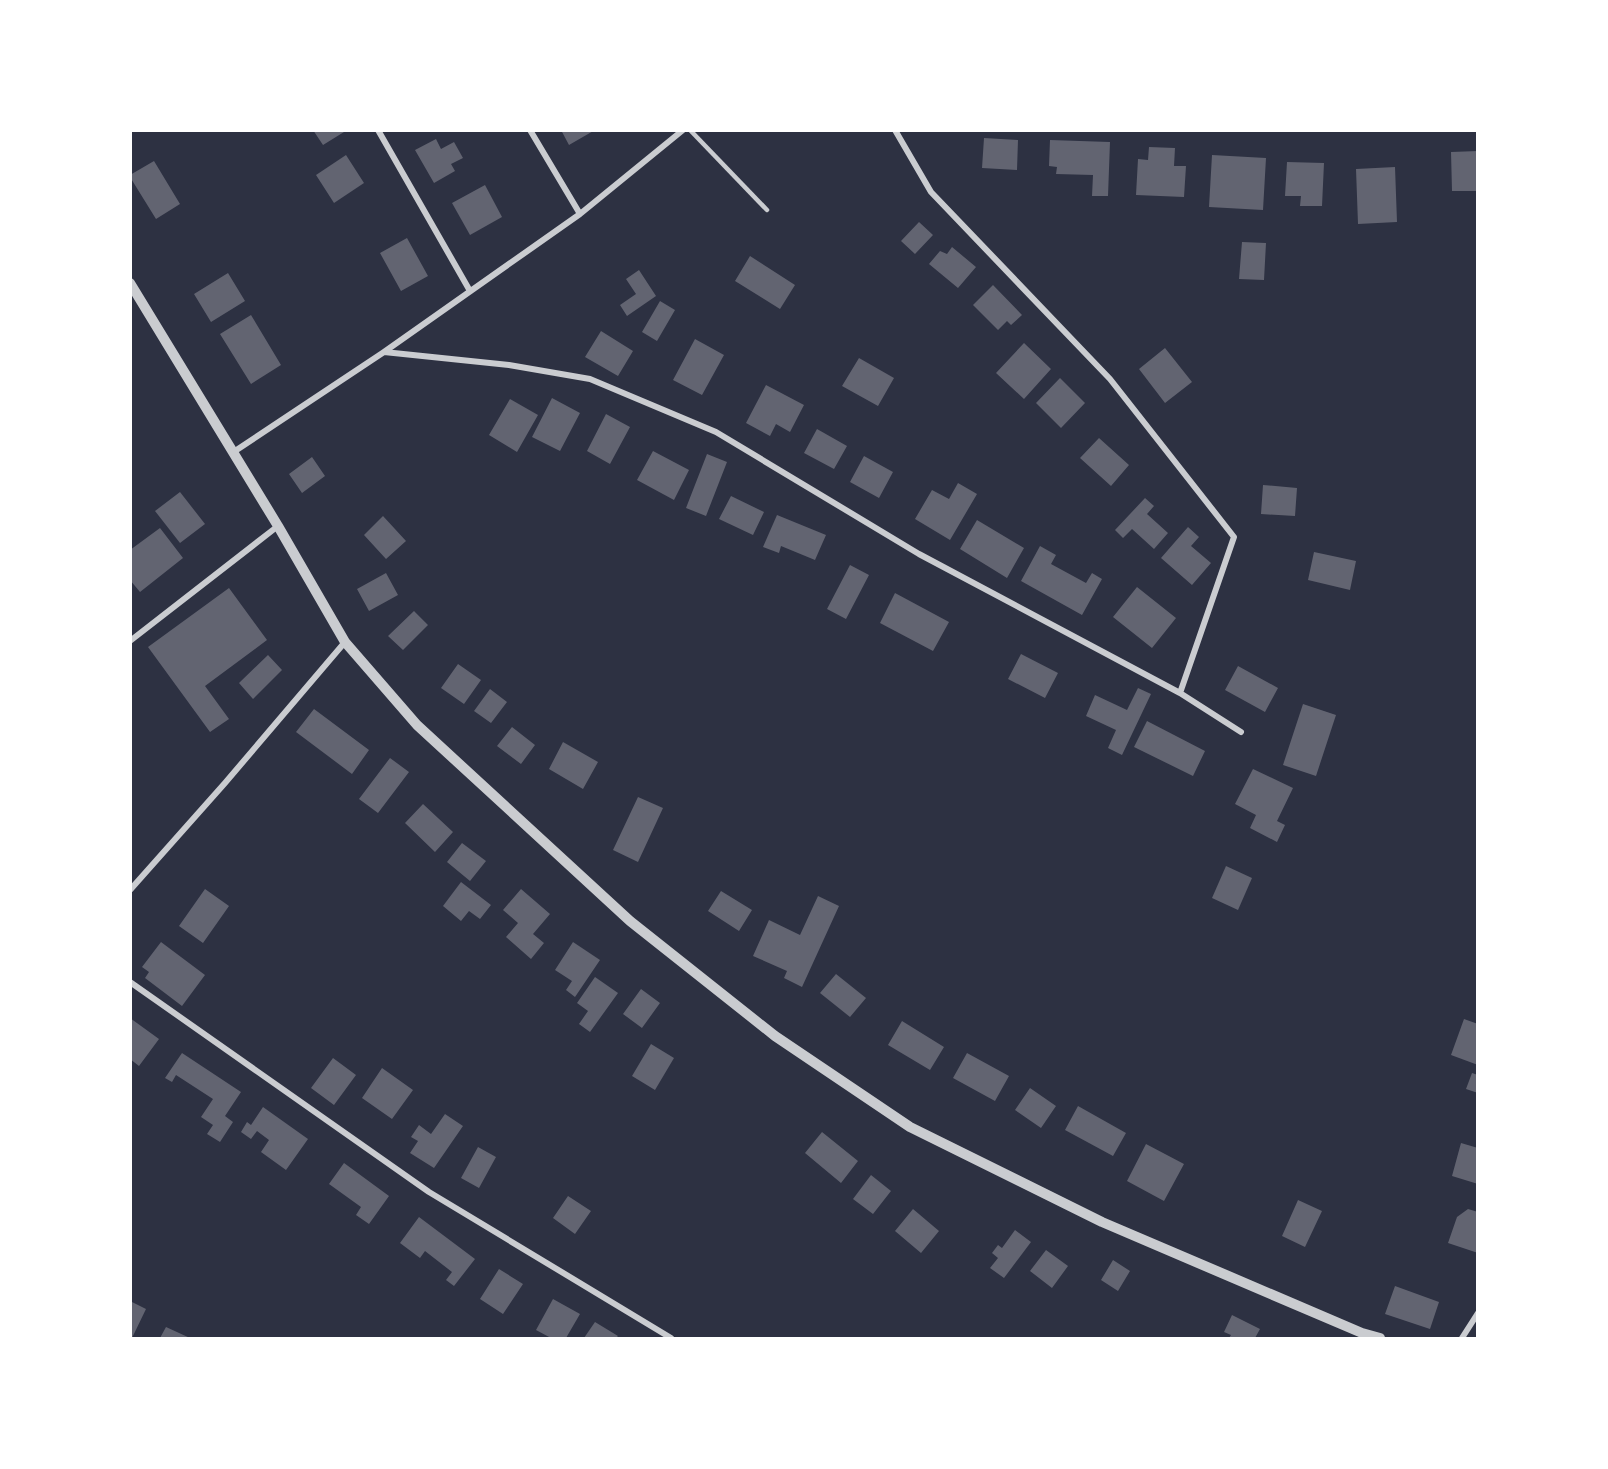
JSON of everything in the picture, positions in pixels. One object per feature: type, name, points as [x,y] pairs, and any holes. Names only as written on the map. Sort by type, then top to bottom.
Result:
[{"type":"street","points":[[378,130],[470,291]]},
{"type":"street","points":[[530,130],[580,214]]},
{"type":"street","points":[[232,453],[384,352],[580,214],[683,130]]},
{"type":"street","points":[[895,130],[931,192],[1110,379],[1234,537],[1180,693]]},
{"type":"street","points":[[130,283],[278,526],[345,642],[417,725],[630,921],[775,1036],[910,1127],[1102,1222],[1362,1333],[1380,1338]]},
{"type":"street","points":[[384,352],[509,365],[590,379],[716,432],[919,554],[1180,693],[1241,732]]},
{"type":"street","points":[[130,640],[278,526]]},
{"type":"street","points":[[130,890],[345,642]]},
{"type":"street","points":[[130,982],[429,1192],[671,1338]]},
{"type":"street","points":[[1462,1338],[1478,1313]]},
{"type":"lane","points":[[690,130],[767,210]]},
{"type":"building","points":[[313,130],[343,130],[344,132],[323,145]]},
{"type":"building","points":[[561,130],[595,130],[569,145]]},
{"type":"building","points":[[984,138],[1018,140],[1017,170],[982,168]]},
{"type":"building","points":[[436,139],[441,149],[454,142],[463,158],[451,164],[455,171],[434,183],[415,150]]},
{"type":"building","points":[[1050,140],[1110,142],[1108,196],[1092,196],[1093,175],[1056,174],[1057,167],[1049,166]]},
{"type":"building","points":[[1149,147],[1175,148],[1174,166],[1186,166],[1184,197],[1136,195],[1138,159],[1148,160]]},
{"type":"building","points":[[1478,151],[1478,191],[1452,191],[1451,152]]},
{"type":"building","points":[[346,155],[364,183],[334,203],[316,175]]},
{"type":"building","points":[[1212,155],[1266,158],[1263,210],[1209,207]]},
{"type":"building","points":[[154,161],[180,204],[156,219],[130,177]]},
{"type":"building","points":[[1287,162],[1324,163],[1322,206],[1300,206],[1301,196],[1285,196]]},
{"type":"building","points":[[1395,167],[1397,222],[1358,224],[1356,169]]},
{"type":"building","points":[[485,185],[502,217],[470,235],[452,203]]},
{"type":"building","points":[[919,222],[933,235],[915,254],[901,241]]},
{"type":"building","points":[[407,238],[428,276],[401,291],[380,253]]},
{"type":"building","points":[[1242,242],[1266,243],[1264,280],[1239,279]]},
{"type":"building","points":[[952,247],[976,267],[958,288],[929,264],[940,251],[947,254]]},
{"type":"building","points":[[750,256],[795,285],[780,309],[735,281]]},
{"type":"building","points":[[639,270],[656,296],[627,316],[620,305],[636,294],[626,279]]},
{"type":"building","points":[[228,273],[245,301],[211,322],[194,294]]},
{"type":"building","points":[[993,285],[1022,315],[1011,325],[1007,321],[998,330],[973,305]]},
{"type":"building","points":[[660,301],[675,310],[657,341],[642,332]]},
{"type":"building","points":[[251,315],[281,365],[251,384],[220,334]]},
{"type":"building","points":[[601,331],[633,351],[618,376],[585,357]]},
{"type":"building","points":[[695,339],[724,355],[702,395],[673,380]]},
{"type":"building","points":[[1024,343],[1051,369],[1024,399],[996,373]]},
{"type":"building","points":[[1165,348],[1192,382],[1165,403],[1139,369]]},
{"type":"building","points":[[859,358],[894,378],[878,406],[842,386]]},
{"type":"building","points":[[1060,378],[1085,403],[1061,428],[1036,403]]},
{"type":"building","points":[[766,385],[804,405],[790,432],[776,424],[770,436],[746,423]]},
{"type":"building","points":[[552,398],[580,413],[560,451],[532,437]]},
{"type":"building","points":[[510,399],[538,415],[517,452],[489,435]]},
{"type":"building","points":[[606,414],[630,427],[610,464],[587,451]]},
{"type":"building","points":[[817,429],[847,446],[834,469],[804,453]]},
{"type":"building","points":[[1099,438],[1129,465],[1111,486],[1080,458]]},
{"type":"building","points":[[653,451],[689,470],[674,500],[637,480]]},
{"type":"building","points":[[707,454],[727,462],[706,516],[686,508]]},
{"type":"building","points":[[864,456],[893,472],[879,498],[850,482]]},
{"type":"building","points":[[312,457],[325,476],[302,493],[289,474]]},
{"type":"building","points":[[958,483],[977,494],[950,540],[915,519],[932,490],[949,499]]},
{"type":"building","points":[[1263,485],[1297,488],[1295,516],[1261,514]]},
{"type":"building","points":[[180,492],[205,524],[180,543],[155,511]]},
{"type":"building","points":[[731,496],[764,512],[753,535],[719,519]]},
{"type":"building","points":[[1145,498],[1154,506],[1147,514],[1168,533],[1154,549],[1132,529],[1123,538],[1115,530]]},
{"type":"building","points":[[777,515],[826,535],[815,560],[781,546],[779,553],[763,547]]},
{"type":"building","points":[[383,516],[406,541],[386,559],[364,535]]},
{"type":"building","points":[[977,520],[1024,548],[1007,578],[960,549]]},
{"type":"building","points":[[1188,527],[1199,537],[1191,546],[1211,563],[1192,585],[1161,558]]},
{"type":"building","points":[[160,528],[183,558],[140,592],[130,580],[130,550]]},
{"type":"building","points":[[1040,546],[1056,555],[1051,564],[1086,583],[1092,573],[1102,579],[1082,615],[1021,581]]},
{"type":"building","points":[[1314,552],[1356,561],[1350,590],[1308,580]]},
{"type":"building","points":[[850,565],[869,575],[846,619],[827,609]]},
{"type":"building","points":[[386,573],[398,595],[369,611],[357,589]]},
{"type":"building","points":[[1137,587],[1176,618],[1152,648],[1113,617]]},
{"type":"building","points":[[229,588],[267,640],[205,686],[229,719],[210,732],[148,647]]},
{"type":"building","points":[[895,593],[949,622],[933,651],[880,623]]},
{"type":"building","points":[[414,611],[428,625],[403,650],[388,636]]},
{"type":"building","points":[[1021,654],[1058,673],[1045,698],[1008,679]]},
{"type":"building","points":[[268,655],[282,670],[253,699],[239,683]]},
{"type":"building","points":[[458,664],[481,680],[464,704],[441,688]]},
{"type":"building","points":[[1238,666],[1278,688],[1265,712],[1225,690]]},
{"type":"building","points":[[1138,688],[1151,694],[1122,755],[1108,748],[1116,730],[1086,716],[1095,695],[1127,710]]},
{"type":"building","points":[[490,689],[507,702],[491,723],[474,711]]},
{"type":"building","points":[[1303,704],[1336,715],[1316,776],[1283,765]]},
{"type":"building","points":[[314,709],[369,750],[352,774],[296,732]]},
{"type":"building","points":[[1147,721],[1205,751],[1193,776],[1134,747]]},
{"type":"building","points":[[512,727],[535,745],[521,764],[497,746]]},
{"type":"building","points":[[563,742],[598,762],[583,789],[549,769]]},
{"type":"building","points":[[390,758],[409,772],[378,813],[359,799]]},
{"type":"building","points":[[1253,769],[1293,788],[1277,821],[1285,825],[1277,842],[1250,828],[1256,815],[1235,804]]},
{"type":"building","points":[[638,797],[663,808],[638,862],[613,850]]},
{"type":"building","points":[[423,804],[453,832],[435,852],[405,823]]},
{"type":"building","points":[[462,843],[486,861],[470,881],[447,862]]},
{"type":"building","points":[[1226,866],[1252,878],[1238,910],[1212,898]]},
{"type":"building","points":[[461,882],[491,905],[480,919],[469,911],[461,921],[443,906]]},
{"type":"building","points":[[205,889],[229,906],[203,943],[179,926]]},
{"type":"building","points":[[521,889],[550,914],[533,934],[544,943],[531,959],[506,937],[518,923],[503,910]]},
{"type":"building","points":[[721,891],[752,910],[739,931],[708,911]]},
{"type":"building","points":[[818,896],[839,906],[802,987],[784,978],[787,971],[753,956],[769,920],[800,935]]},
{"type":"building","points":[[161,942],[205,975],[182,1006],[145,978],[149,972],[142,967]]},
{"type":"building","points":[[573,942],[600,960],[575,997],[566,990],[572,981],[555,970]]},
{"type":"building","points":[[836,974],[866,998],[850,1017],[820,993]]},
{"type":"building","points":[[595,977],[618,993],[590,1032],[579,1024],[588,1011],[577,1003]]},
{"type":"building","points":[[641,989],[660,1003],[642,1028],[623,1014]]},
{"type":"building","points":[[130,1018],[159,1039],[139,1066],[130,1059]]},
{"type":"building","points":[[1464,1019],[1478,1024],[1478,1065],[1451,1055]]},
{"type":"building","points":[[902,1021],[944,1047],[930,1070],[888,1045]]},
{"type":"building","points":[[651,1044],[674,1058],[655,1090],[632,1076]]},
{"type":"building","points":[[182,1053],[241,1092],[225,1116],[233,1122],[220,1142],[207,1134],[213,1125],[201,1117],[213,1099],[176,1075],[172,1082],[165,1078]]},
{"type":"building","points":[[967,1053],[1009,1076],[995,1101],[953,1078]]},
{"type":"building","points":[[333,1058],[356,1075],[334,1105],[311,1088]]},
{"type":"building","points":[[382,1068],[413,1090],[392,1119],[362,1098]]},
{"type":"building","points":[[1472,1073],[1478,1075],[1478,1093],[1466,1089]]},
{"type":"building","points":[[1030,1088],[1056,1106],[1041,1128],[1015,1110]]},
{"type":"building","points":[[1078,1106],[1126,1133],[1113,1156],[1065,1130]]},
{"type":"building","points":[[263,1107],[308,1139],[286,1170],[261,1152],[269,1140],[257,1131],[251,1139],[241,1132],[247,1122],[251,1125]]},
{"type":"building","points":[[445,1114],[463,1126],[434,1168],[410,1153],[418,1141],[411,1137],[419,1125],[431,1134]]},
{"type":"building","points":[[822,1132],[858,1161],[841,1183],[805,1153]]},
{"type":"building","points":[[1461,1143],[1478,1148],[1478,1184],[1452,1176]]},
{"type":"building","points":[[1146,1144],[1184,1164],[1164,1201],[1127,1181]]},
{"type":"building","points":[[478,1147],[496,1157],[479,1188],[461,1178]]},
{"type":"building","points":[[344,1163],[389,1196],[369,1224],[356,1215],[361,1207],[329,1184]]},
{"type":"building","points":[[871,1175],[891,1191],[873,1214],[853,1199]]},
{"type":"building","points":[[568,1196],[591,1211],[575,1234],[553,1218]]},
{"type":"building","points":[[1298,1200],[1322,1211],[1305,1247],[1282,1236]]},
{"type":"building","points":[[913,1209],[939,1231],[921,1253],[895,1231]]},
{"type":"building","points":[[1468,1209],[1478,1212],[1478,1253],[1448,1243],[1457,1217]]},
{"type":"building","points":[[419,1217],[475,1259],[454,1286],[446,1280],[452,1272],[425,1251],[420,1258],[400,1243]]},
{"type":"building","points":[[1015,1230],[1031,1242],[1004,1278],[990,1268],[998,1258],[992,1253],[998,1245],[1002,1248]]},
{"type":"building","points":[[1046,1250],[1068,1266],[1052,1288],[1030,1271]]},
{"type":"building","points":[[1113,1260],[1130,1271],[1118,1291],[1101,1280]]},
{"type":"building","points":[[499,1269],[523,1284],[503,1314],[480,1299]]},
{"type":"building","points":[[1395,1286],[1439,1302],[1430,1329],[1385,1314]]},
{"type":"building","points":[[553,1299],[580,1314],[566,1338],[551,1338],[536,1330]]},
{"type":"building","points":[[130,1301],[146,1309],[132,1338],[130,1338]]},
{"type":"building","points":[[1232,1315],[1260,1329],[1255,1338],[1229,1338],[1231,1335],[1224,1332]]},
{"type":"building","points":[[595,1322],[618,1336],[616,1338],[584,1338]]},
{"type":"building","points":[[166,1327],[190,1338],[160,1338]]}]
